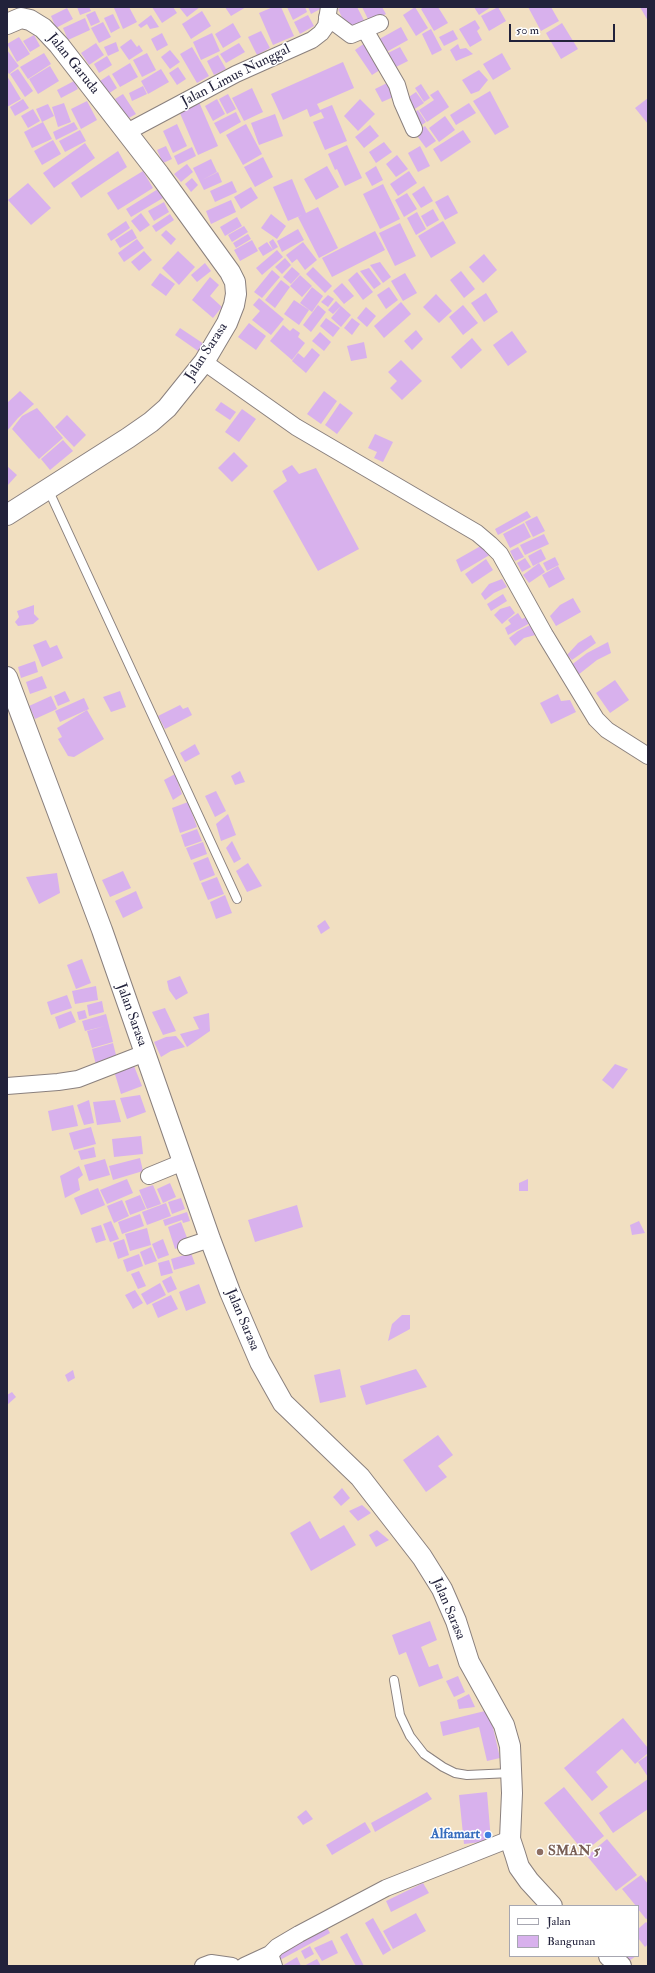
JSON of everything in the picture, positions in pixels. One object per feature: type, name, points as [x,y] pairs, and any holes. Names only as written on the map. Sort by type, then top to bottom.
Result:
[{"type":"street","points":[[328,12],[348,34],[351,35],[380,23]]},
{"type":"street","name":"Jalan Limus Nunggal","points":[[127,132],[236,74],[312,40],[324,30],[328,12]]},
{"type":"street","name":"Jalan Garuda","points":[[16,16],[36,23],[60,45],[127,132]]},
{"type":"street","points":[[365,30],[397,85],[402,102],[414,129]]},
{"type":"street","name":"Jalan Sarasa","points":[[7,515],[151,422],[167,408],[204,362],[230,317],[236,294],[235,282],[230,272],[127,132]]},
{"type":"street","points":[[204,362],[296,426],[477,533],[490,544],[500,554],[545,635],[596,719],[607,730],[648,756]]},
{"type":"street","name":"Jalan Sarasa","points":[[7,676],[102,930],[210,1239],[256,1355],[283,1403],[360,1477],[422,1557],[442,1589],[456,1621],[469,1662],[504,1725],[510,1746],[510,1839],[520,1867],[529,1881],[551,1905]]},
{"type":"street","points":[[7,1086],[78,1079],[145,1053]]},
{"type":"street","points":[[149,1176],[183,1162]]},
{"type":"street","points":[[186,1247],[210,1239]]},
{"type":"street","points":[[244,1966],[272,1960],[277,1948],[299,1934],[386,1888],[510,1839]]},
{"type":"street","points":[[203,1966],[211,1963],[232,1966]]},
{"type":"lane","points":[[47,488],[237,899]]},
{"type":"lane","points":[[394,1680],[400,1715],[410,1736],[424,1754],[443,1767],[455,1773],[467,1776],[511,1773]]},
{"type":"building","points":[[77,7],[89,7],[91,11],[80,15]]},
{"type":"building","points":[[129,7],[137,22],[123,29],[114,8]]},
{"type":"building","points":[[152,7],[173,7],[177,13],[162,23]]},
{"type":"building","points":[[179,7],[200,7],[187,17]]},
{"type":"building","points":[[225,7],[246,7],[231,16]]},
{"type":"building","points":[[273,7],[281,7],[294,36],[273,45],[259,13]]},
{"type":"building","points":[[287,7],[305,7],[307,12],[293,20]]},
{"type":"building","points":[[308,7],[324,7],[311,14]]},
{"type":"building","points":[[343,7],[357,7],[367,26],[350,34],[338,9]]},
{"type":"building","points":[[362,7],[382,7],[386,14],[370,23]]},
{"type":"building","points":[[415,7],[428,28],[416,36],[403,15]]},
{"type":"building","points":[[424,7],[438,7],[448,23],[434,31],[421,9]]},
{"type":"building","points":[[474,7],[491,7],[479,15]]},
{"type":"building","points":[[498,7],[506,21],[489,31],[481,16]]},
{"type":"building","points":[[528,7],[551,7],[559,21],[541,31]]},
{"type":"building","points":[[640,7],[648,7],[648,21]]},
{"type":"building","points":[[67,8],[73,19],[56,28],[51,16]]},
{"type":"building","points":[[95,11],[100,22],[91,26],[86,15]]},
{"type":"building","points":[[202,11],[211,26],[191,39],[182,24]]},
{"type":"building","points":[[113,14],[120,28],[111,33],[104,18]]},
{"type":"building","points":[[151,15],[159,27],[150,29],[147,24],[141,28],[138,25]]},
{"type":"building","points":[[308,15],[314,26],[300,34],[294,22]]},
{"type":"building","points":[[85,18],[90,30],[68,40],[63,28]]},
{"type":"building","points":[[475,20],[480,28],[477,31],[482,40],[470,47],[459,29]]},
{"type":"building","points":[[103,22],[111,37],[99,43],[91,28]]},
{"type":"building","points":[[233,23],[241,37],[223,48],[215,34]]},
{"type":"building","points":[[562,23],[578,49],[561,59],[546,33]]},
{"type":"building","points":[[401,27],[408,40],[381,55],[374,42]]},
{"type":"building","points":[[431,29],[442,50],[432,55],[422,34]]},
{"type":"building","points":[[453,30],[458,39],[444,46],[439,37]]},
{"type":"building","points":[[261,31],[270,48],[257,55],[248,37]]},
{"type":"building","points":[[162,33],[168,45],[157,51],[151,39]]},
{"type":"building","points":[[212,33],[220,51],[201,60],[193,42]]},
{"type":"building","points":[[34,35],[40,46],[30,52],[23,41]]},
{"type":"building","points":[[19,37],[30,54],[17,62],[7,44]]},
{"type":"building","points":[[131,39],[137,47],[139,45],[143,51],[129,60],[120,47]]},
{"type":"building","points":[[369,40],[386,66],[372,75],[355,50]]},
{"type":"building","points":[[116,42],[119,51],[108,56],[104,47]]},
{"type":"building","points":[[96,43],[104,55],[89,65],[81,53]]},
{"type":"building","points":[[239,43],[245,52],[226,63],[220,54]]},
{"type":"building","points":[[458,44],[460,49],[466,48],[473,54],[456,61],[450,50]]},
{"type":"building","points":[[192,47],[209,76],[197,83],[180,54]]},
{"type":"building","points":[[400,47],[408,61],[392,69],[384,55]]},
{"type":"building","points":[[7,50],[19,66],[9,74],[7,71]]},
{"type":"building","points":[[170,50],[180,62],[170,69],[161,57]]},
{"type":"building","points":[[44,53],[51,64],[28,79],[20,67]]},
{"type":"building","points":[[147,53],[156,70],[142,77],[133,60]]},
{"type":"building","points":[[502,53],[511,69],[493,80],[483,64]]},
{"type":"building","points":[[218,55],[226,69],[214,75],[207,61]]},
{"type":"building","points":[[107,56],[112,65],[99,73],[94,64]]},
{"type":"building","points":[[343,62],[354,88],[317,104],[321,112],[310,117],[307,109],[283,120],[271,94]]},
{"type":"building","points":[[130,63],[138,77],[120,87],[112,74]]},
{"type":"building","points":[[50,66],[59,81],[38,94],[29,79]]},
{"type":"building","points":[[178,67],[186,79],[177,85],[169,73]]},
{"type":"building","points":[[18,69],[33,91],[25,97],[10,74]]},
{"type":"building","points":[[161,69],[169,82],[148,94],[141,81]]},
{"type":"building","points":[[479,70],[488,80],[479,91],[471,94],[462,80]]},
{"type":"building","points":[[109,75],[117,88],[108,94],[100,81]]},
{"type":"building","points":[[7,76],[21,99],[7,107]]},
{"type":"building","points":[[393,80],[400,94],[382,102],[375,89]]},
{"type":"building","points":[[74,81],[78,89],[61,98],[57,90]]},
{"type":"building","points":[[421,84],[430,98],[424,102],[415,88]]},
{"type":"building","points":[[143,86],[147,94],[132,101],[129,93]]},
{"type":"building","points":[[252,88],[263,112],[244,121],[232,98]]},
{"type":"building","points":[[438,90],[449,107],[427,122],[419,110],[434,100],[430,95]]},
{"type":"building","points":[[490,91],[509,127],[495,135],[473,101]]},
{"type":"building","points":[[416,92],[424,103],[410,112],[403,101]]},
{"type":"building","points":[[123,94],[136,114],[127,119],[115,99]]},
{"type":"building","points":[[228,94],[236,109],[227,114],[219,99]]},
{"type":"building","points":[[648,98],[648,124],[635,108]]},
{"type":"building","points":[[23,99],[29,108],[15,116],[10,107]]},
{"type":"building","points":[[217,99],[225,114],[213,121],[205,106]]},
{"type":"building","points":[[360,99],[375,114],[358,131],[344,116]]},
{"type":"building","points":[[87,101],[97,120],[81,129],[71,109]]},
{"type":"building","points":[[199,102],[218,146],[198,155],[179,111]]},
{"type":"building","points":[[64,103],[71,122],[58,127],[52,107]]},
{"type":"building","points":[[469,103],[476,113],[456,125],[450,115]]},
{"type":"building","points":[[48,104],[54,116],[42,122],[36,109]]},
{"type":"building","points":[[332,105],[347,141],[325,150],[313,122],[324,118],[320,110]]},
{"type":"building","points":[[33,109],[40,121],[28,128],[21,116]]},
{"type":"building","points":[[418,110],[426,122],[419,127],[411,115]]},
{"type":"building","points":[[236,112],[241,122],[220,134],[214,123]]},
{"type":"building","points":[[275,114],[283,136],[259,145],[251,123]]},
{"type":"building","points":[[445,116],[455,130],[439,142],[429,128]]},
{"type":"building","points":[[43,122],[52,139],[32,148],[24,132]]},
{"type":"building","points":[[74,122],[78,129],[56,140],[53,132]]},
{"type":"building","points":[[177,124],[187,146],[173,153],[163,131]]},
{"type":"building","points":[[246,124],[262,154],[243,165],[226,135]]},
{"type":"building","points":[[370,125],[379,136],[364,148],[355,137]]},
{"type":"building","points":[[425,126],[436,141],[426,148],[415,133]]},
{"type":"building","points":[[80,130],[86,141],[65,152],[59,141]]},
{"type":"building","points":[[463,130],[471,142],[441,162],[433,149]]},
{"type":"building","points":[[53,140],[61,154],[42,165],[34,151]]},
{"type":"building","points":[[384,142],[392,152],[376,163],[369,152]]},
{"type":"building","points":[[85,143],[95,158],[54,188],[43,173]]},
{"type":"building","points":[[347,145],[362,178],[345,186],[337,169],[335,170],[328,154]]},
{"type":"building","points":[[166,146],[172,159],[163,163],[157,150]]},
{"type":"building","points":[[420,146],[430,166],[418,172],[408,153]]},
{"type":"building","points":[[192,147],[196,156],[178,165],[174,156]]},
{"type":"building","points":[[118,151],[127,167],[81,198],[71,183]]},
{"type":"building","points":[[397,155],[408,169],[396,177],[386,164]]},
{"type":"building","points":[[263,157],[273,177],[255,187],[244,167]]},
{"type":"building","points":[[211,159],[217,172],[202,180],[218,172],[222,182],[204,190],[193,168]]},
{"type":"building","points":[[187,164],[193,172],[181,182],[174,174]]},
{"type":"building","points":[[327,166],[339,187],[316,200],[304,179]]},
{"type":"building","points":[[376,166],[383,180],[372,186],[365,173]]},
{"type":"building","points":[[143,171],[153,188],[118,210],[107,193]]},
{"type":"building","points":[[409,171],[417,183],[398,196],[390,184]]},
{"type":"building","points":[[192,178],[198,185],[191,192],[185,184]]},
{"type":"building","points":[[292,179],[306,213],[318,207],[338,248],[319,258],[298,217],[302,215],[288,221],[273,187]]},
{"type":"building","points":[[232,181],[237,192],[215,202],[210,191]]},
{"type":"building","points":[[28,183],[51,208],[31,225],[8,200]]},
{"type":"building","points":[[383,184],[400,219],[380,229],[363,194]]},
{"type":"building","points":[[424,186],[433,201],[421,208],[412,194]]},
{"type":"building","points":[[251,187],[258,198],[241,209],[234,197]]},
{"type":"building","points":[[158,189],[163,198],[131,217],[126,209]]},
{"type":"building","points":[[407,193],[417,209],[404,217],[395,200]]},
{"type":"building","points":[[448,195],[458,213],[445,220],[435,202]]},
{"type":"building","points":[[231,200],[236,212],[211,224],[206,211]]},
{"type":"building","points":[[164,202],[169,212],[154,221],[148,211]]},
{"type":"building","points":[[433,209],[439,220],[427,227],[421,216]]},
{"type":"building","points":[[417,212],[426,229],[416,235],[407,218]]},
{"type":"building","points":[[141,213],[150,225],[140,232],[131,221]]},
{"type":"building","points":[[170,214],[174,220],[156,232],[152,226]]},
{"type":"building","points":[[271,214],[286,226],[277,239],[261,228]]},
{"type":"building","points":[[237,217],[242,226],[225,236],[220,227]]},
{"type":"building","points":[[126,221],[130,228],[111,241],[107,234]]},
{"type":"building","points":[[443,221],[456,243],[431,258],[418,236]]},
{"type":"building","points":[[400,223],[416,256],[395,266],[379,233]]},
{"type":"building","points":[[244,226],[248,232],[232,242],[228,235]]},
{"type":"building","points":[[132,229],[137,238],[120,248],[115,240]]},
{"type":"building","points":[[298,229],[304,240],[282,252],[277,241]]},
{"type":"building","points":[[166,230],[176,239],[171,245],[161,235]]},
{"type":"building","points":[[375,231],[385,250],[332,277],[322,258]]},
{"type":"building","points":[[248,234],[251,239],[236,248],[233,243]]},
{"type":"building","points":[[137,239],[144,248],[124,262],[118,253]]},
{"type":"building","points":[[273,239],[278,247],[273,250],[269,242]]},
{"type":"building","points":[[252,240],[258,251],[240,261],[234,250]]},
{"type":"building","points":[[267,242],[273,250],[263,256],[258,248]]},
{"type":"building","points":[[303,242],[317,260],[305,270],[297,259],[292,263],[286,255]]},
{"type":"building","points":[[277,250],[283,257],[262,275],[256,268]]},
{"type":"building","points":[[144,251],[152,260],[139,271],[131,262]]},
{"type":"building","points":[[178,251],[195,267],[179,285],[162,268]]},
{"type":"building","points":[[484,254],[497,270],[483,283],[469,267]]},
{"type":"building","points":[[285,258],[291,265],[282,274],[275,267]]},
{"type":"building","points":[[380,262],[391,277],[383,283],[370,265]]},
{"type":"building","points":[[205,263],[211,271],[197,282],[191,275]]},
{"type":"building","points":[[292,267],[300,274],[291,284],[283,277]]},
{"type":"building","points":[[313,267],[332,286],[325,293],[306,274]]},
{"type":"building","points":[[369,268],[381,284],[374,289],[360,271]]},
{"type":"building","points":[[272,270],[280,277],[262,298],[254,292]]},
{"type":"building","points":[[461,271],[475,289],[464,298],[450,280]]},
{"type":"building","points":[[357,272],[373,292],[363,300],[348,280]]},
{"type":"building","points":[[160,273],[175,284],[166,296],[151,285]]},
{"type":"building","points":[[405,273],[417,293],[403,301],[391,281]]},
{"type":"building","points":[[300,275],[312,286],[302,297],[290,286]]},
{"type":"building","points":[[210,277],[219,285],[210,296],[222,307],[213,318],[192,300]]},
{"type":"building","points":[[281,280],[290,287],[275,308],[265,300]]},
{"type":"building","points":[[342,283],[354,296],[344,304],[333,291]]},
{"type":"building","points":[[312,287],[323,296],[312,312],[300,303]]},
{"type":"building","points":[[389,287],[398,300],[386,309],[377,295]]},
{"type":"building","points":[[486,293],[498,312],[484,322],[471,303]]},
{"type":"building","points":[[436,294],[452,311],[439,323],[423,307]]},
{"type":"building","points":[[328,295],[334,299],[328,307],[321,302]]},
{"type":"building","points":[[259,298],[284,319],[271,335],[252,320],[260,311],[253,305]]},
{"type":"building","points":[[294,300],[309,310],[299,325],[284,314]]},
{"type":"building","points":[[336,301],[341,306],[333,314],[328,310]]},
{"type":"building","points":[[401,302],[411,314],[384,338],[374,326]]},
{"type":"building","points":[[318,305],[326,312],[311,332],[303,325]]},
{"type":"building","points":[[463,305],[478,323],[463,335],[449,317]]},
{"type":"building","points":[[341,306],[351,315],[341,327],[331,318]]},
{"type":"building","points":[[366,307],[376,316],[367,327],[357,318]]},
{"type":"building","points":[[326,318],[340,328],[333,337],[320,326]]},
{"type":"building","points":[[352,318],[360,324],[352,335],[344,328]]},
{"type":"building","points":[[249,323],[266,336],[256,350],[238,337]]},
{"type":"building","points":[[283,325],[290,331],[293,328],[300,333],[298,337],[305,343],[292,360],[270,341]]},
{"type":"building","points":[[180,328],[204,344],[198,351],[175,335]]},
{"type":"building","points":[[416,330],[423,339],[412,350],[404,341]]},
{"type":"building","points":[[512,331],[527,352],[508,366],[493,345]]},
{"type":"building","points":[[320,332],[331,342],[324,351],[312,341]]},
{"type":"building","points":[[472,338],[482,350],[461,369],[451,357]]},
{"type":"building","points":[[364,342],[367,358],[351,361],[347,346]]},
{"type":"building","points":[[312,348],[320,355],[306,373],[292,361],[298,353],[304,358]]},
{"type":"building","points":[[401,360],[422,381],[402,400],[390,388],[397,381],[388,372]]},
{"type":"building","points":[[20,391],[34,404],[18,418],[7,431],[7,403]]},
{"type":"building","points":[[324,391],[337,401],[321,424],[307,414]]},
{"type":"building","points":[[221,402],[236,412],[230,420],[215,410]]},
{"type":"building","points":[[340,403],[353,413],[337,434],[325,425]]},
{"type":"building","points":[[37,408],[63,438],[39,459],[12,429],[22,416]]},
{"type":"building","points":[[242,409],[256,419],[239,442],[225,432]]},
{"type":"building","points":[[67,415],[86,435],[74,447],[55,427]]},
{"type":"building","points":[[375,434],[393,442],[383,462],[374,458],[377,452],[368,448]]},
{"type":"building","points":[[63,440],[73,451],[50,470],[41,459]]},
{"type":"building","points":[[234,452],[248,466],[232,482],[218,468]]},
{"type":"building","points":[[292,465],[299,474],[316,468],[359,549],[318,571],[273,491],[287,481],[282,471]]},
{"type":"building","points":[[7,466],[17,475],[7,486]]},
{"type":"building","points":[[527,511],[531,517],[498,535],[495,529]]},
{"type":"building","points":[[537,516],[545,531],[533,537],[525,522]]},
{"type":"building","points":[[524,523],[531,537],[510,548],[503,534]]},
{"type":"building","points":[[544,534],[549,544],[525,555],[520,545]]},
{"type":"building","points":[[486,543],[493,553],[461,572],[456,560]]},
{"type":"building","points":[[518,547],[524,557],[515,561],[510,551]]},
{"type":"building","points":[[541,549],[546,559],[533,566],[528,556]]},
{"type":"building","points":[[555,557],[559,565],[547,571],[543,563]]},
{"type":"building","points":[[525,558],[531,567],[522,572],[517,563]]},
{"type":"building","points":[[486,559],[493,570],[472,584],[465,574]]},
{"type":"building","points":[[539,563],[545,572],[529,583],[523,575]]},
{"type":"building","points":[[558,566],[565,579],[549,588],[542,575]]},
{"type":"building","points":[[502,579],[507,587],[494,593],[485,600],[481,594],[489,584]]},
{"type":"building","points":[[503,594],[507,601],[491,611],[487,604]]},
{"type":"building","points":[[573,598],[581,612],[556,626],[550,616],[560,605]]},
{"type":"building","points":[[34,605],[34,614],[39,619],[33,624],[18,626],[15,622],[19,617],[17,611]]},
{"type":"building","points":[[510,606],[515,613],[502,624],[494,615],[500,609]]},
{"type":"building","points":[[518,613],[522,619],[528,616],[532,622],[508,635],[505,628],[511,624],[508,620]]},
{"type":"building","points":[[532,624],[539,634],[524,638],[515,646],[509,638],[518,631]]},
{"type":"building","points":[[591,635],[596,643],[572,660],[567,655],[578,643]]},
{"type":"building","points":[[46,640],[50,648],[57,645],[63,658],[42,667],[33,645]]},
{"type":"building","points":[[608,642],[611,653],[597,660],[578,675],[570,666],[587,653]]},
{"type":"building","points":[[35,661],[38,672],[21,678],[18,667]]},
{"type":"building","points":[[42,676],[47,688],[30,694],[26,682]]},
{"type":"building","points":[[615,680],[629,700],[610,713],[596,693]]},
{"type":"building","points":[[65,691],[70,701],[58,706],[54,696]]},
{"type":"building","points":[[120,691],[126,707],[111,712],[103,697]]},
{"type":"building","points":[[558,694],[561,701],[570,700],[576,712],[551,724],[540,703]]},
{"type":"building","points":[[51,696],[57,709],[35,719],[29,706]]},
{"type":"building","points":[[84,698],[89,709],[60,722],[55,711]]},
{"type":"building","points":[[180,705],[183,709],[188,707],[192,715],[165,729],[158,716]]},
{"type":"building","points":[[87,710],[104,739],[74,757],[68,756],[58,739],[62,737],[57,728]]},
{"type":"building","points":[[195,744],[200,754],[185,762],[180,753]]},
{"type":"building","points":[[240,771],[245,782],[235,785],[231,776]]},
{"type":"building","points":[[175,774],[182,794],[173,800],[164,780]]},
{"type":"building","points":[[216,791],[226,811],[215,817],[205,796]]},
{"type":"building","points":[[188,802],[197,827],[180,833],[172,808]]},
{"type":"building","points":[[228,814],[236,835],[221,841],[216,824]]},
{"type":"building","points":[[197,829],[202,841],[185,847],[181,835]]},
{"type":"building","points":[[232,841],[241,859],[234,863],[226,848]]},
{"type":"building","points":[[203,842],[207,854],[191,860],[186,848]]},
{"type":"building","points":[[208,857],[215,875],[200,881],[193,863]]},
{"type":"building","points":[[248,863],[262,886],[247,892],[236,871]]},
{"type":"building","points":[[123,871],[131,888],[110,897],[102,880]]},
{"type":"building","points":[[57,873],[60,893],[39,904],[26,877]]},
{"type":"building","points":[[217,877],[224,894],[208,900],[201,883]]},
{"type":"building","points":[[136,891],[143,908],[123,918],[115,901]]},
{"type":"building","points":[[225,895],[232,913],[216,919],[210,902]]},
{"type":"building","points":[[325,920],[330,928],[321,934],[317,926]]},
{"type":"building","points":[[82,959],[91,983],[76,989],[67,965]]},
{"type":"building","points":[[180,976],[188,993],[176,1000],[169,990],[167,981]]},
{"type":"building","points":[[96,986],[98,1000],[75,1004],[72,991]]},
{"type":"building","points":[[67,995],[72,1008],[51,1015],[47,1002]]},
{"type":"building","points":[[102,1001],[104,1012],[89,1016],[87,1005]]},
{"type":"building","points":[[165,1008],[176,1031],[163,1035],[152,1012]]},
{"type":"building","points":[[85,1010],[87,1018],[79,1020],[77,1012]]},
{"type":"building","points":[[71,1011],[76,1022],[59,1029],[55,1017]]},
{"type":"building","points":[[209,1013],[210,1031],[187,1047],[180,1034],[199,1029],[193,1017]]},
{"type":"building","points":[[106,1014],[113,1042],[92,1048],[87,1031],[105,1026],[85,1031],[82,1021]]},
{"type":"building","points":[[176,1036],[185,1047],[171,1051],[161,1057],[154,1042],[166,1037]]},
{"type":"building","points":[[113,1043],[117,1059],[96,1065],[92,1049]]},
{"type":"building","points":[[615,1064],[628,1069],[613,1089],[602,1080]]},
{"type":"building","points":[[134,1066],[142,1086],[121,1094],[114,1071]]},
{"type":"building","points":[[140,1095],[146,1112],[127,1119],[120,1098]]},
{"type":"building","points":[[89,1100],[94,1123],[84,1125],[77,1105]]},
{"type":"building","points":[[115,1100],[121,1122],[97,1125],[93,1102]]},
{"type":"building","points":[[73,1105],[78,1126],[52,1131],[48,1111]]},
{"type":"building","points":[[91,1127],[96,1144],[74,1150],[69,1133]]},
{"type":"building","points":[[141,1136],[143,1154],[114,1157],[112,1139]]},
{"type":"building","points":[[94,1147],[96,1157],[81,1160],[78,1151]]},
{"type":"building","points":[[140,1158],[143,1171],[113,1180],[109,1166]]},
{"type":"building","points":[[105,1159],[110,1175],[89,1181],[84,1165]]},
{"type":"building","points":[[79,1166],[83,1175],[78,1179],[80,1190],[65,1198],[60,1176]]},
{"type":"building","points":[[127,1179],[133,1193],[107,1204],[100,1190]]},
{"type":"building","points":[[528,1179],[528,1191],[519,1191],[519,1183]]},
{"type":"building","points":[[170,1183],[176,1197],[163,1203],[157,1189]]},
{"type":"building","points":[[153,1185],[161,1204],[147,1209],[139,1190]]},
{"type":"building","points":[[98,1188],[105,1205],[81,1215],[74,1198]]},
{"type":"building","points":[[140,1195],[146,1209],[130,1215],[125,1201]]},
{"type":"building","points":[[181,1198],[185,1209],[172,1214],[168,1202]]},
{"type":"building","points":[[122,1200],[129,1216],[114,1223],[107,1206]]},
{"type":"building","points":[[166,1203],[171,1216],[147,1225],[142,1212]]},
{"type":"building","points":[[297,1205],[303,1227],[255,1242],[248,1220]]},
{"type":"building","points":[[187,1212],[190,1221],[183,1223],[182,1220],[165,1226],[163,1220]]},
{"type":"building","points":[[140,1214],[144,1226],[122,1234],[118,1222]]},
{"type":"building","points":[[111,1221],[119,1239],[110,1242],[103,1224]]},
{"type":"building","points":[[639,1221],[645,1233],[632,1235],[630,1225]]},
{"type":"building","points":[[181,1222],[189,1243],[175,1249],[168,1227]]},
{"type":"building","points":[[101,1225],[106,1240],[96,1243],[91,1228]]},
{"type":"building","points":[[147,1228],[151,1245],[130,1251],[125,1234]]},
{"type":"building","points":[[124,1239],[129,1255],[118,1259],[113,1243]]},
{"type":"building","points":[[163,1239],[169,1255],[158,1259],[152,1244]]},
{"type":"building","points":[[151,1247],[157,1261],[145,1265],[140,1252]]},
{"type":"building","points":[[191,1253],[195,1264],[174,1270],[171,1259]]},
{"type":"building","points":[[139,1254],[143,1266],[127,1272],[123,1260]]},
{"type":"building","points":[[169,1260],[173,1273],[161,1276],[158,1263]]},
{"type":"building","points":[[139,1271],[146,1286],[138,1289],[131,1274]]},
{"type":"building","points":[[171,1276],[177,1289],[168,1293],[162,1281]]},
{"type":"building","points":[[160,1283],[166,1295],[147,1305],[141,1294]]},
{"type":"building","points":[[199,1284],[206,1303],[186,1311],[179,1292]]},
{"type":"building","points":[[135,1290],[143,1303],[133,1309],[125,1295]]},
{"type":"building","points":[[171,1295],[178,1309],[158,1318],[152,1304]]},
{"type":"building","points":[[402,1315],[410,1315],[410,1329],[388,1341],[392,1324]]},
{"type":"building","points":[[340,1369],[346,1397],[320,1403],[314,1375]]},
{"type":"building","points":[[416,1369],[427,1387],[366,1405],[360,1386]]},
{"type":"building","points":[[73,1370],[75,1378],[68,1382],[65,1375]]},
{"type":"building","points":[[12,1392],[16,1397],[7,1405],[7,1395]]},
{"type":"building","points":[[438,1435],[453,1455],[438,1466],[447,1477],[426,1492],[403,1460]]},
{"type":"building","points":[[342,1488],[350,1498],[341,1506],[333,1497]]},
{"type":"building","points":[[362,1505],[371,1513],[358,1521],[349,1511]]},
{"type":"building","points":[[310,1521],[320,1539],[344,1525],[356,1545],[311,1571],[290,1533]]},
{"type":"building","points":[[377,1530],[389,1540],[376,1547],[369,1535]]},
{"type":"building","points":[[430,1621],[437,1640],[421,1647],[429,1667],[438,1664],[443,1678],[419,1687],[406,1652],[399,1655],[392,1635]]},
{"type":"building","points":[[458,1676],[465,1692],[454,1697],[446,1681]]},
{"type":"building","points":[[469,1694],[475,1707],[459,1709],[457,1700]]},
{"type":"building","points":[[489,1710],[500,1758],[487,1761],[479,1727],[443,1736],[440,1722]]},
{"type":"building","points":[[623,1718],[648,1748],[648,1753],[635,1764],[622,1749],[596,1772],[608,1787],[592,1801],[564,1768]]},
{"type":"building","points":[[648,1755],[648,1777],[638,1762]]},
{"type":"building","points":[[648,1779],[648,1809],[613,1833],[599,1813]]},
{"type":"building","points":[[564,1787],[604,1836],[584,1852],[544,1803]]},
{"type":"building","points":[[427,1792],[432,1799],[375,1832],[371,1823]]},
{"type":"building","points":[[487,1792],[491,1841],[464,1844],[459,1795]]},
{"type":"building","points":[[306,1810],[313,1819],[303,1825],[297,1817]]},
{"type":"building","points":[[365,1822],[371,1832],[332,1855],[326,1845]]},
{"type":"building","points":[[607,1839],[637,1875],[616,1891],[587,1856]]},
{"type":"building","points":[[641,1875],[648,1884],[648,1918],[646,1919],[639,1910],[639,1905],[635,1905],[622,1889]]},
{"type":"building","points":[[423,1883],[429,1893],[391,1912],[386,1901]]},
{"type":"building","points":[[416,1913],[426,1931],[393,1949],[383,1931]]},
{"type":"building","points":[[373,1918],[391,1950],[383,1955],[365,1923]]},
{"type":"building","points":[[646,1922],[648,1924],[648,1944],[645,1947],[639,1939],[639,1928]]},
{"type":"building","points":[[326,1926],[330,1933],[280,1960],[276,1954]]},
{"type":"building","points":[[347,1933],[364,1966],[356,1966],[340,1937]]},
{"type":"building","points":[[332,1940],[338,1953],[322,1961],[314,1948]]},
{"type":"building","points":[[310,1946],[314,1954],[305,1959],[301,1951]]},
{"type":"building","points":[[297,1957],[301,1966],[282,1966]]},
{"type":"building","points":[[625,1957],[635,1957],[629,1961]]},
{"type":"building","points":[[317,1959],[321,1966],[304,1966]]},
{"type":"place","name":"Alfamart","points":[[488,1835]]},
{"type":"place","name":"SMAN 5","points":[[540,1852]]}]
